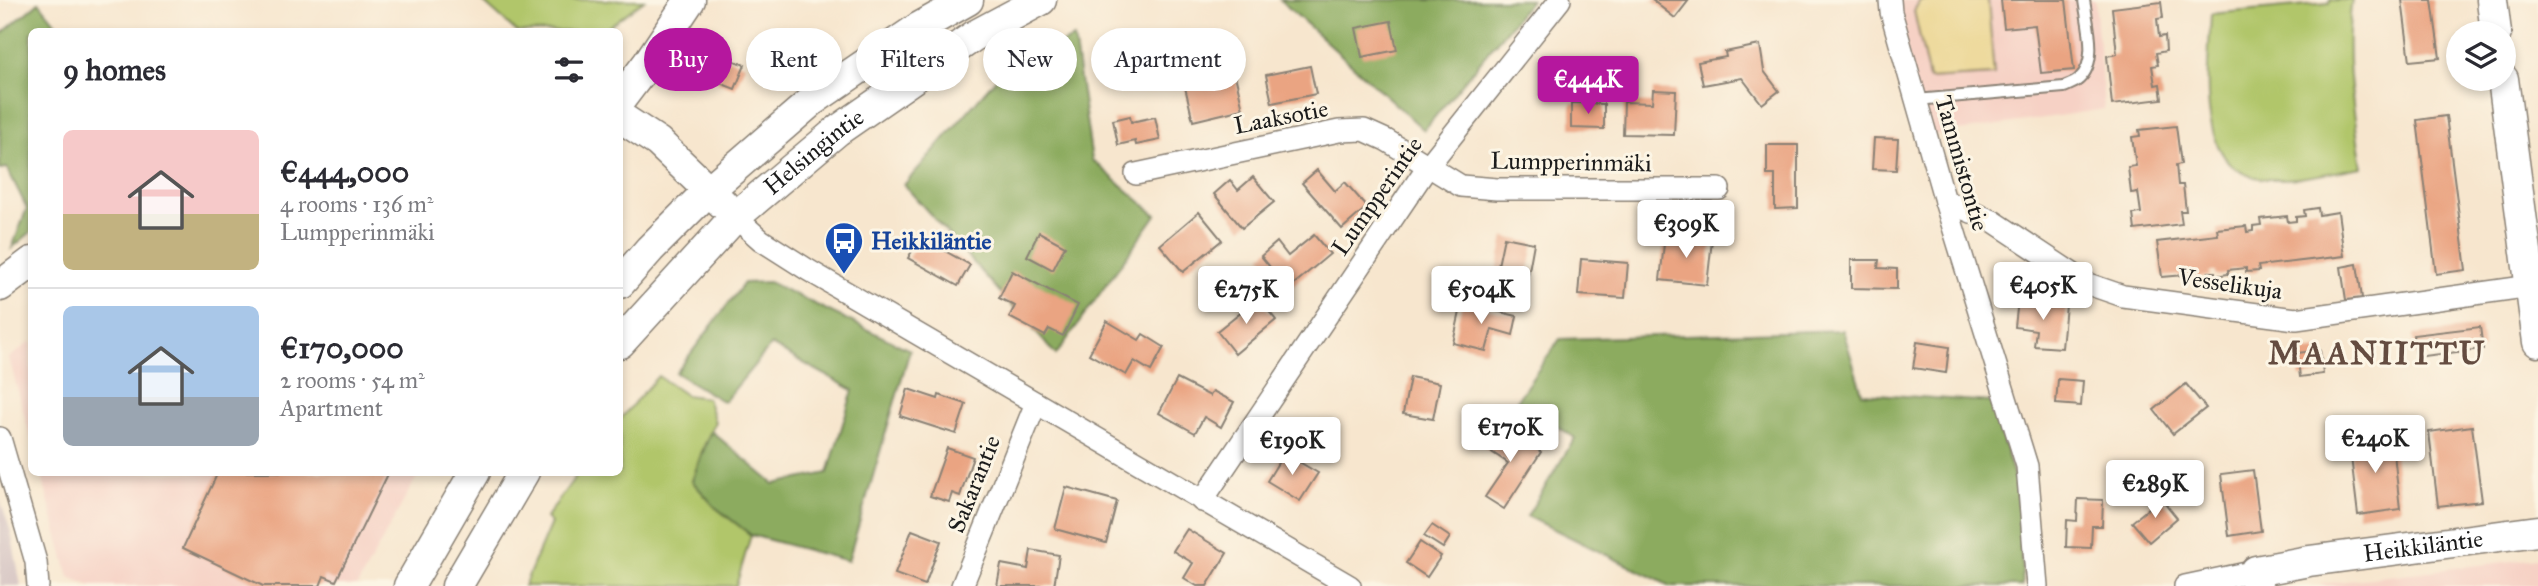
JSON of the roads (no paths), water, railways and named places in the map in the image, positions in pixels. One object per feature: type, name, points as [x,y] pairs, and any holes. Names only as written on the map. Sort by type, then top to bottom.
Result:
[{"type":"main road","points":[[623,96],[690,0]]},
{"type":"main road","name":"Helsingintie","points":[[623,280],[650,249],[709,190],[813,100],[920,27],[968,0]]},
{"type":"main road","name":"Helsingintie","points":[[623,340],[735,217],[837,131],[974,36],[1041,0]]},
{"type":"main road","points":[[2492,0],[2495,21]]},
{"type":"main road","points":[[2505,91],[2538,342]]},
{"type":"main road","points":[[623,119],[658,142],[735,217]]},
{"type":"main road","points":[[0,286],[28,264]]},
{"type":"main road","points":[[409,586],[473,476]]},
{"type":"main road","points":[[457,586],[522,476]]},
{"type":"main road","name":"Heikkiläntie","points":[[2256,578],[2309,561],[2538,531]]},
{"type":"street","name":"Lumpperintie","points":[[1202,501],[1428,166],[1560,0]]},
{"type":"street","name":"Tammistontie","points":[[1890,0],[1891,12],[1945,201],[2027,466],[2037,586]]},
{"type":"street","name":"Laaksotie","points":[[1136,174],[1339,131],[1364,130],[1428,166]]},
{"type":"street","name":"Lumpperinmäki","points":[[1428,166],[1461,186],[1497,189],[1719,189]]},
{"type":"street","name":"Vesselikuja","points":[[1945,201],[1993,221],[2088,284],[2123,296],[2296,319],[2534,300]]},
{"type":"street","points":[[735,217],[761,240],[796,263],[1350,586]]},
{"type":"street","name":"Sakarantie","points":[[962,586],[1036,403]]},
{"type":"street","points":[[0,438],[36,562],[38,586]]},
{"type":"street","name":"Heikkiläntie","points":[[2185,586],[2256,578]]},
{"type":"lane","points":[[1916,100],[2064,87],[2079,79],[2089,65],[2090,55],[2084,0]]},
{"type":"place","name":"Heikkiläntie","points":[[844,275]]},
{"type":"district","name":"MAANIITTU","points":[[2377,353]]}]
